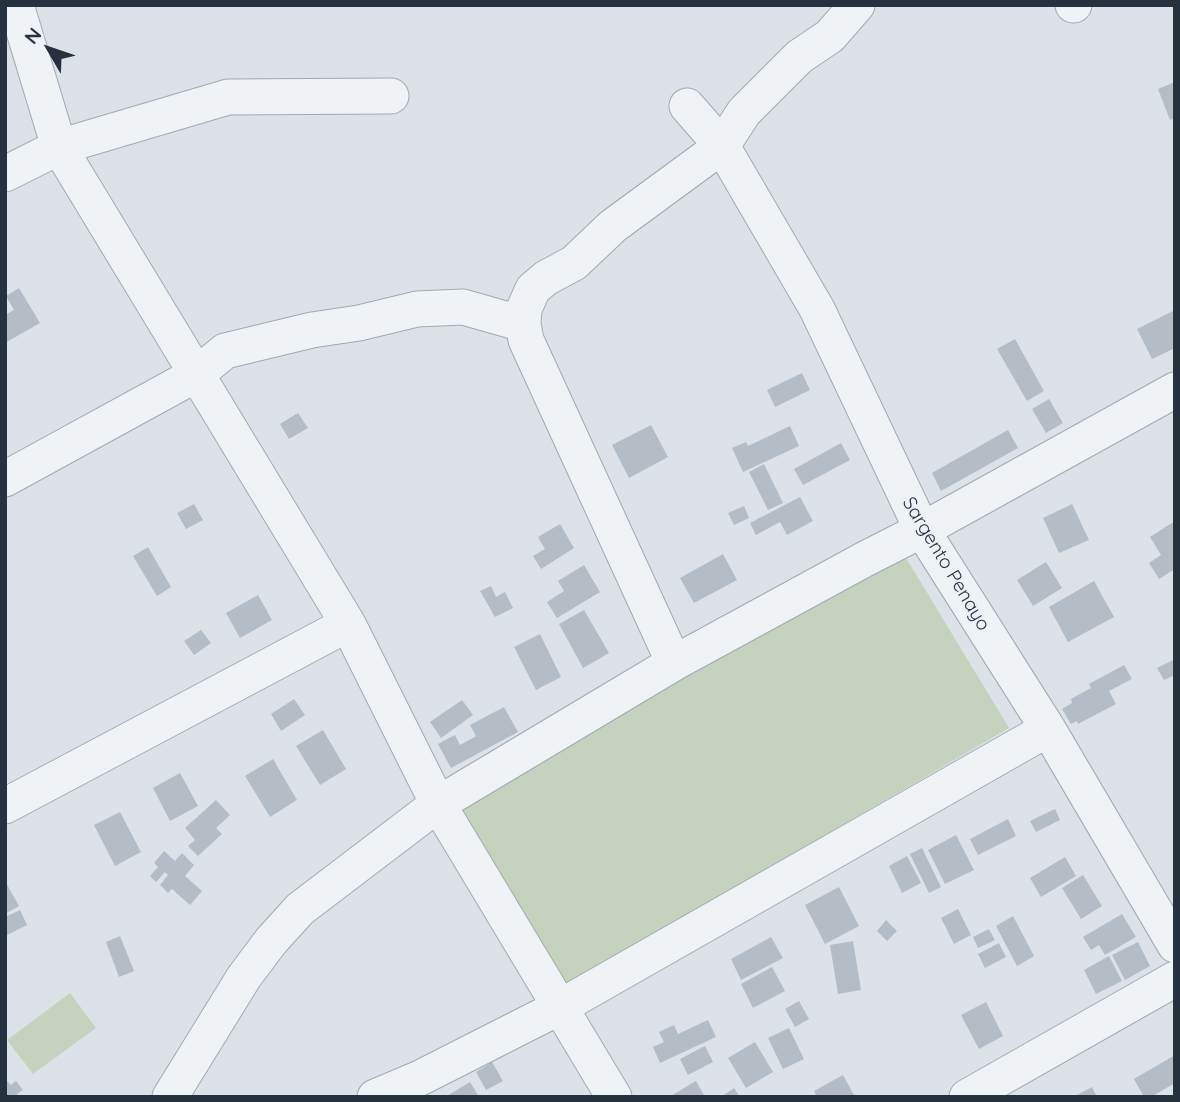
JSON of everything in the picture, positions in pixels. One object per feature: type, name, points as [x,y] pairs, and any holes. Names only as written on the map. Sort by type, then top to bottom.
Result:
[{"type":"street","points":[[16,5],[59,147],[348,624],[438,804],[614,1097]]},
{"type":"street","points":[[674,663],[526,340],[524,309],[533,289],[546,278],[574,262],[613,226],[722,146],[744,112],[799,57],[830,36],[857,5]]},
{"type":"street","points":[[5,174],[59,147],[228,97],[391,96]]},
{"type":"street","name":"Sargento Penayo","points":[[687,106],[722,146],[817,309],[922,530],[1048,729],[1175,945]]},
{"type":"street","points":[[5,479],[197,374],[225,351],[417,309],[463,307],[523,324]]},
{"type":"street","points":[[170,1097],[244,977],[300,908],[438,804],[674,663],[1175,390]]},
{"type":"street","points":[[5,806],[348,624]]},
{"type":"street","points":[[375,1097],[420,1078],[560,1007],[1048,729]]},
{"type":"street","points":[[967,1097],[1175,979]]},
{"type":"green space","points":[[897,543],[1009,728],[564,987],[454,795]]},
{"type":"green space","points":[[70,993],[96,1028],[33,1074],[7,1040]]},
{"type":"building","points":[[1175,82],[1175,118],[1170,120],[1158,89]]},
{"type":"building","points":[[19,288],[40,323],[5,343],[5,315],[14,310],[6,296]]},
{"type":"building","points":[[1175,310],[1175,348],[1152,359],[1137,329]]},
{"type":"building","points":[[1015,339],[1044,391],[1027,401],[997,349]]},
{"type":"building","points":[[802,373],[810,390],[775,407],[767,390]]},
{"type":"building","points":[[1049,399],[1063,423],[1046,433],[1032,409]]},
{"type":"building","points":[[298,413],[308,428],[289,439],[280,424]]},
{"type":"building","points":[[651,425],[668,457],[629,478],[612,445]]},
{"type":"building","points":[[790,426],[799,446],[743,472],[732,448],[746,442],[748,446]]},
{"type":"building","points":[[1008,430],[1018,448],[941,491],[932,473]]},
{"type":"building","points":[[841,443],[850,460],[803,485],[794,469]]},
{"type":"building","points":[[764,464],[783,503],[768,510],[749,472]]},
{"type":"building","points":[[800,497],[813,521],[787,535],[780,522],[756,535],[750,523]]},
{"type":"building","points":[[194,504],[203,520],[186,529],[177,513]]},
{"type":"building","points":[[1072,504],[1089,540],[1059,553],[1043,518]]},
{"type":"building","points":[[744,506],[749,518],[734,525],[728,513]]},
{"type":"building","points":[[1175,521],[1175,569],[1159,579],[1149,563],[1161,555],[1150,537]]},
{"type":"building","points":[[560,524],[574,548],[541,569],[533,556],[545,549],[538,537]]},
{"type":"building","points":[[148,547],[171,587],[157,596],[133,556]]},
{"type":"building","points":[[723,554],[737,580],[694,603],[680,578]]},
{"type":"building","points":[[1046,562],[1062,588],[1033,606],[1017,580]]},
{"type":"building","points":[[584,565],[600,592],[557,618],[547,602],[564,591],[558,581]]},
{"type":"building","points":[[1094,581],[1114,617],[1068,642],[1049,607]]},
{"type":"building","points":[[491,586],[496,597],[505,592],[513,608],[495,617],[480,591]]},
{"type":"building","points":[[258,595],[272,620],[240,638],[226,613]]},
{"type":"building","points":[[584,610],[609,653],[583,668],[559,624]]},
{"type":"building","points":[[201,630],[211,643],[194,655],[184,641]]},
{"type":"building","points":[[540,634],[561,677],[536,690],[514,647]]},
{"type":"building","points":[[1175,659],[1175,675],[1164,680],[1157,668]]},
{"type":"building","points":[[1124,665],[1132,679],[1109,691],[1116,704],[1078,724],[1077,721],[1071,724],[1062,709],[1072,703],[1071,699],[1091,688],[1089,684]]},
{"type":"building","points":[[294,699],[305,715],[281,731],[271,714]]},
{"type":"building","points":[[462,700],[473,715],[441,738],[430,722]]},
{"type":"building","points":[[504,707],[518,732],[451,768],[438,744],[455,735],[460,745],[476,736],[470,725]]},
{"type":"building","points":[[323,730],[346,769],[320,785],[296,746]]},
{"type":"building","points":[[273,759],[297,800],[270,817],[245,776]]},
{"type":"building","points":[[180,773],[198,806],[170,821],[153,788]]},
{"type":"building","points":[[216,800],[230,815],[216,828],[222,834],[198,856],[188,846],[195,840],[185,828]]},
{"type":"building","points":[[1055,809],[1060,820],[1036,832],[1030,821]]},
{"type":"building","points":[[120,812],[141,852],[115,866],[94,825]]},
{"type":"building","points":[[1008,819],[1016,836],[978,855],[970,839]]},
{"type":"building","points":[[956,835],[974,870],[945,884],[928,850]]},
{"type":"building","points":[[922,848],[941,887],[929,893],[910,854]]},
{"type":"building","points":[[164,851],[175,861],[182,853],[194,865],[185,876],[202,891],[190,905],[172,889],[168,893],[160,885],[168,875],[165,872],[156,882],[150,876],[158,867],[154,863]]},
{"type":"building","points":[[907,856],[921,883],[902,893],[889,866]]},
{"type":"building","points":[[1065,857],[1076,876],[1041,897],[1030,878]]},
{"type":"building","points":[[1083,875],[1102,906],[1081,919],[1062,888]]},
{"type":"building","points":[[5,881],[19,906],[5,914]]},
{"type":"building","points":[[839,887],[859,926],[825,944],[805,905]]},
{"type":"building","points":[[958,909],[971,935],[954,944],[941,918]]},
{"type":"building","points":[[20,910],[27,925],[5,936],[5,917]]},
{"type":"building","points":[[1122,914],[1136,937],[1105,955],[1099,945],[1091,950],[1083,937]]},
{"type":"building","points":[[1013,916],[1034,956],[1017,966],[996,926]]},
{"type":"building","points":[[886,920],[897,931],[887,941],[877,931]]},
{"type":"building","points":[[989,929],[995,940],[978,948],[973,937]]},
{"type":"building","points":[[120,936],[134,971],[119,977],[106,942]]},
{"type":"building","points":[[771,937],[783,958],[741,980],[731,959]]},
{"type":"building","points":[[853,941],[861,990],[838,994],[830,945]]},
{"type":"building","points":[[1138,942],[1150,966],[1125,980],[1112,955]]},
{"type":"building","points":[[999,943],[1006,957],[985,968],[978,954]]},
{"type":"building","points":[[1109,956],[1122,981],[1096,994],[1084,970]]},
{"type":"building","points":[[772,967],[785,991],[753,1008],[741,984]]},
{"type":"building","points":[[799,1001],[809,1019],[795,1027],[785,1009]]},
{"type":"building","points":[[986,1002],[1003,1036],[979,1049],[961,1015]]},
{"type":"building","points":[[708,1020],[716,1037],[660,1063],[653,1047],[664,1042],[659,1032],[674,1025],[678,1034]]},
{"type":"building","points":[[789,1028],[804,1059],[783,1069],[768,1038]]},
{"type":"building","points":[[755,1042],[773,1072],[746,1088],[728,1058]]},
{"type":"building","points":[[705,1046],[713,1062],[688,1075],[680,1059]]},
{"type":"building","points":[[1175,1055],[1175,1083],[1151,1097],[1144,1097],[1134,1079]]},
{"type":"building","points":[[492,1062],[503,1081],[486,1090],[476,1072]]},
{"type":"building","points":[[843,1075],[855,1097],[817,1097],[814,1091]]},
{"type":"building","points":[[5,1079],[11,1085],[16,1081],[23,1090],[17,1094],[20,1097],[5,1095]]},
{"type":"building","points":[[696,1081],[705,1097],[669,1097]]},
{"type":"building","points":[[470,1082],[479,1097],[445,1097]]},
{"type":"building","points":[[1092,1087],[1097,1097],[1073,1097]]},
{"type":"building","points":[[734,1088],[740,1097],[721,1097]]}]
